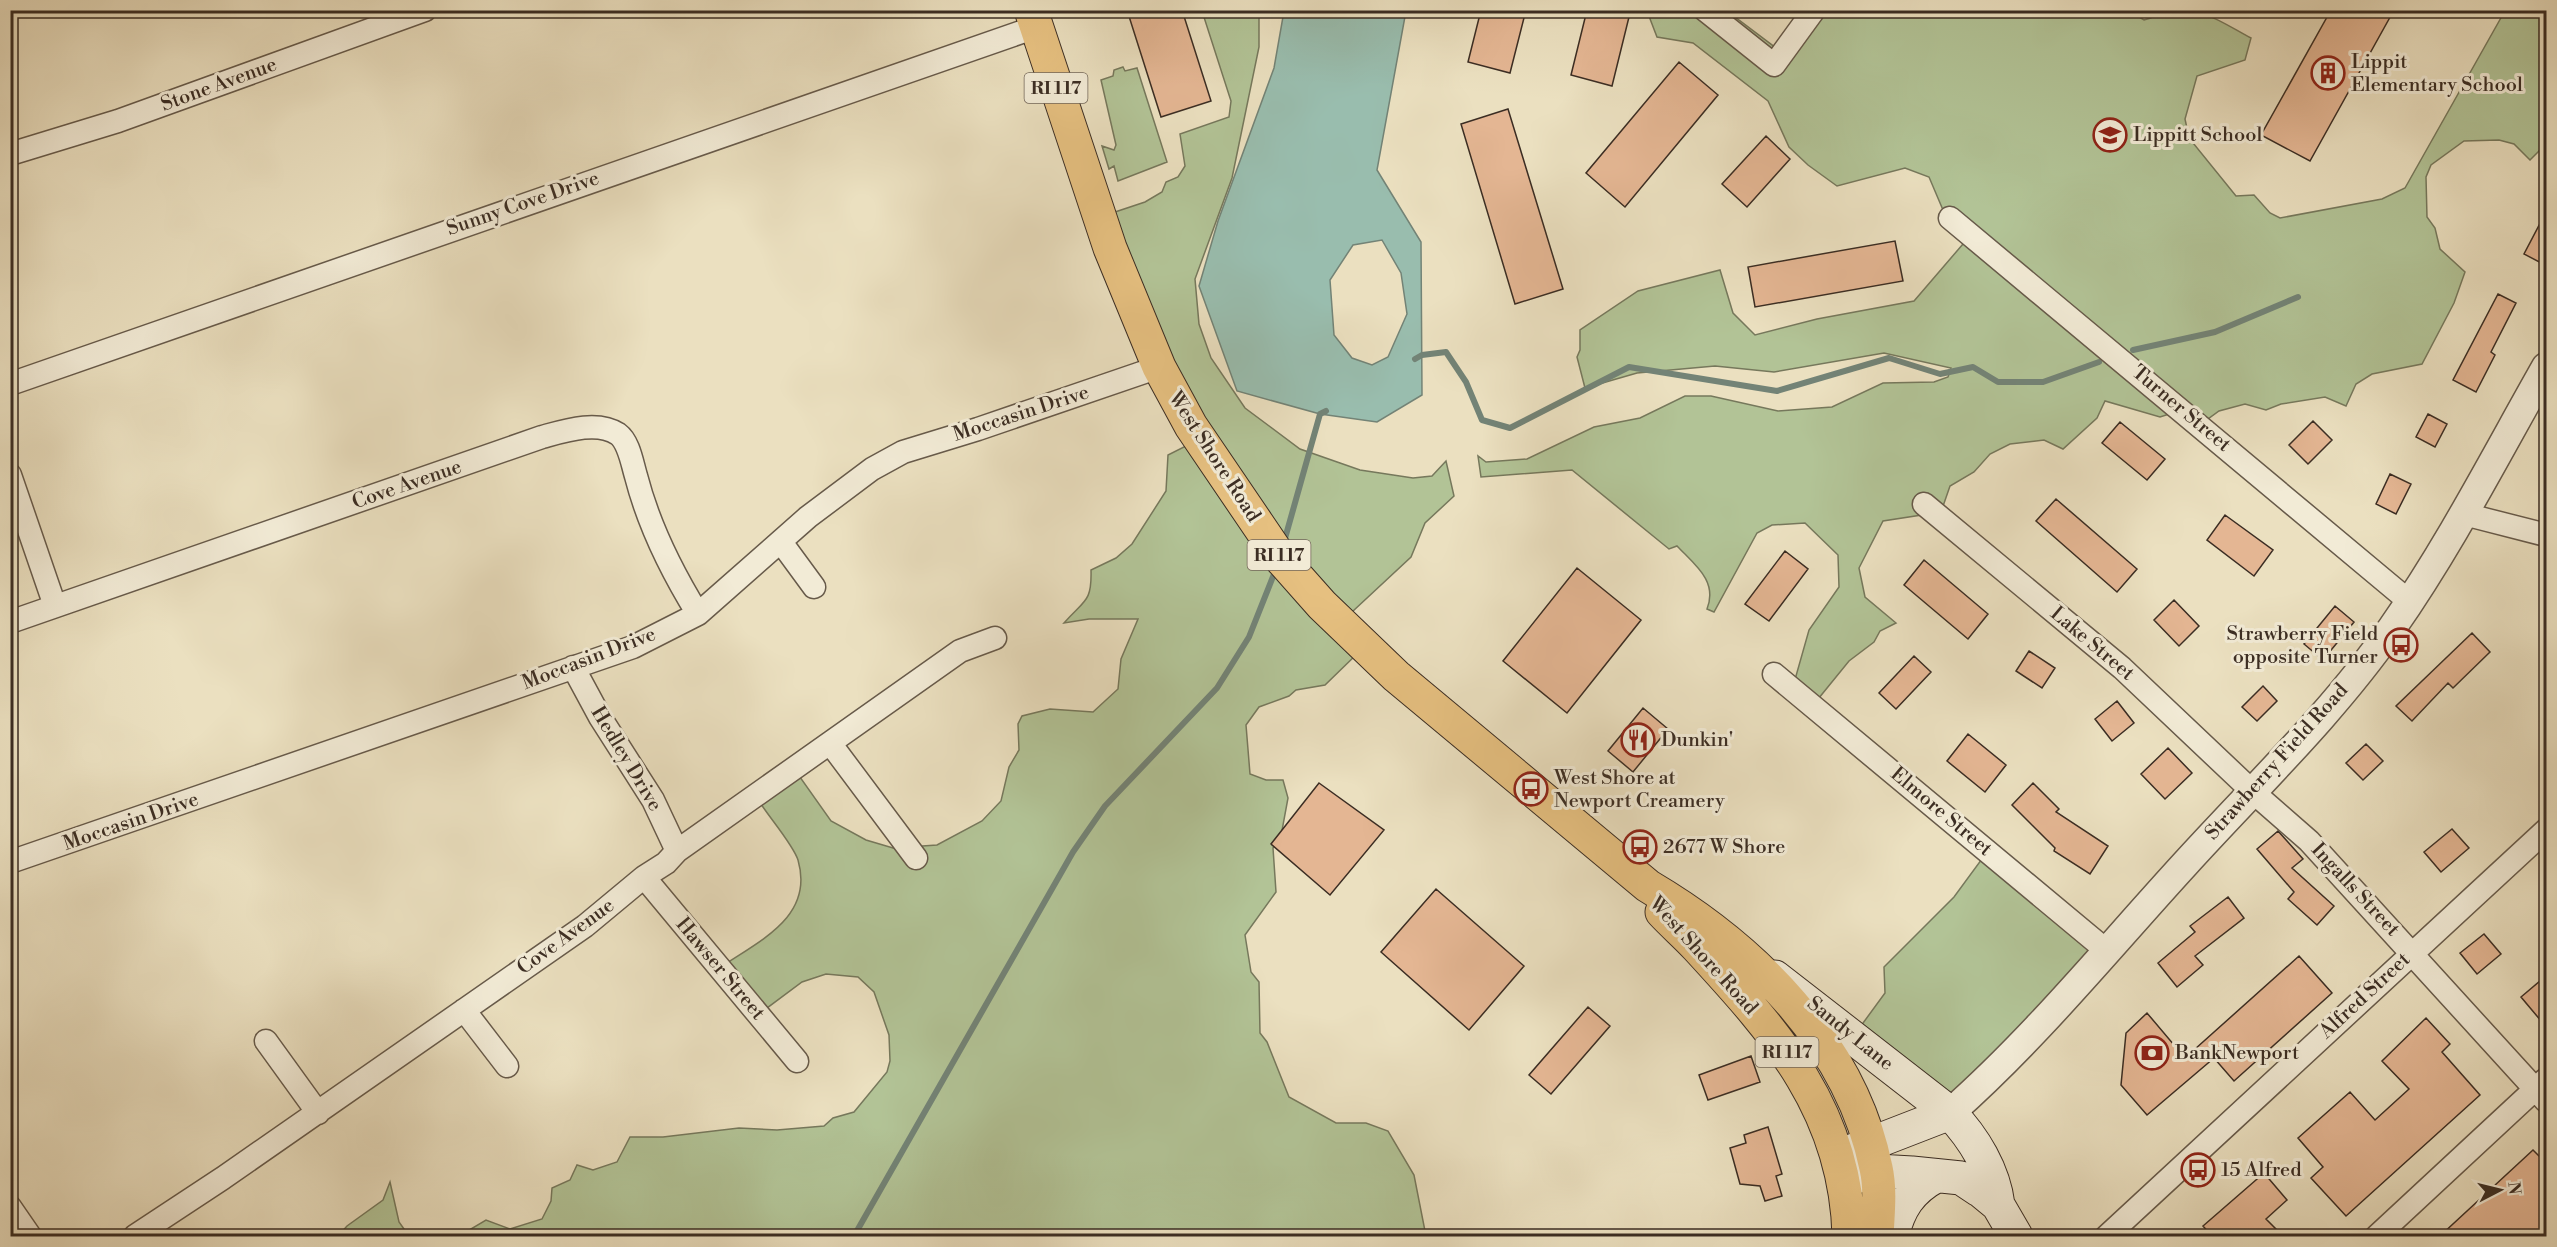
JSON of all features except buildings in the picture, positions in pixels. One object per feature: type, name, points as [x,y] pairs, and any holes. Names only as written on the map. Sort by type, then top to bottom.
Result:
[{"type":"main road","name":"West Shore Road","points":[[1033,19],[1110,248],[1159,367],[1191,426],[1276,550],[1322,605],[1396,676],[1648,886],[1688,909],[1749,958],[1787,998],[1808,1024],[1856,1102],[1874,1158],[1877,1236]]},
{"type":"main road","name":"West Shore Road","points":[[1604,848],[1765,1023],[1791,1058],[1824,1117],[1842,1168],[1849,1236]]},
{"type":"main road","name":"Sandy Lane","points":[[1749,958],[1824,1012],[1950,1113],[1964,1128],[1990,1172],[1996,1185],[1989,1198],[2016,1236]]},
{"type":"main road","points":[[1842,1168],[1874,1158],[1950,1113]]},
{"type":"main road","points":[[1874,1158],[1936,1176],[1960,1178],[1989,1198]]},
{"type":"main road","points":[[1892,1236],[1906,1201],[1919,1185],[1936,1176]]},
{"type":"street","name":"Stone Avenue","points":[[10,154],[118,121],[425,10]]},
{"type":"street","points":[[1705,10],[1774,64],[1814,10]]},
{"type":"street","name":"Sunny Cove Drive","points":[[10,384],[1033,19]]},
{"type":"street","name":"Turner Street","points":[[1950,218],[2410,603]]},
{"type":"street","name":"Moccasin Drive","points":[[10,862],[633,647],[698,614],[808,518],[872,469],[903,452],[978,429],[1159,367]]},
{"type":"street","name":"Strawberry Field Road","points":[[1950,1113],[2001,1066],[2329,708],[2410,603],[2464,514],[2547,367]]},
{"type":"street","name":"Cove Avenue","points":[[10,622],[542,437],[578,428],[603,429],[619,435],[629,451],[639,490],[680,585],[698,614]]},
{"type":"street","points":[[10,475],[55,606]]},
{"type":"street","name":"Lake Street","points":[[1923,504],[2122,668],[2253,792]]},
{"type":"street","points":[[2464,514],[2547,535]]},
{"type":"street","points":[[781,542],[814,587]]},
{"type":"street","name":"Cove Avenue","points":[[135,1236],[318,1113],[585,926],[644,877],[666,863],[677,851],[960,651],[995,638]]},
{"type":"street","name":"Hedley Drive","points":[[573,667],[605,726],[653,800],[677,851]]},
{"type":"street","name":"Elmore Street","points":[[1774,674],[2107,951]]},
{"type":"street","points":[[830,743],[916,858]]},
{"type":"street","name":"Ingalls Street","points":[[2253,792],[2309,841],[2543,1089]]},
{"type":"street","name":"Alfred Street","points":[[2107,1236],[2413,951],[2547,830]]},
{"type":"street","name":"Hawser Street","points":[[644,877],[797,1061]]},
{"type":"street","points":[[464,1010],[507,1066]]},
{"type":"street","points":[[266,1041],[318,1113]]},
{"type":"street","points":[[2377,1236],[2543,1089]]},
{"type":"street","points":[[10,1207],[30,1236]]},
{"type":"shaded area","points":[[2127,10],[2144,20],[2171,11],[2202,13],[2251,38],[2245,60],[2197,76],[2185,119],[2189,138],[2236,196],[2254,195],[2270,213],[2280,218],[2382,199],[2405,188],[2502,16],[2512,11],[2546,11],[2546,144],[2530,160],[2514,144],[2499,140],[2464,141],[2431,165],[2426,177],[2427,217],[2435,228],[2440,249],[2465,272],[2454,303],[2422,364],[2372,374],[2356,384],[2346,406],[2325,397],[2281,404],[2266,410],[2245,404],[2219,411],[2201,424],[2182,410],[2160,417],[2105,401],[2097,418],[2063,449],[2044,440],[2010,444],[1990,454],[1974,472],[1950,486],[1941,512],[1883,521],[1859,568],[1865,597],[1896,623],[1880,631],[1874,642],[1849,661],[1814,704],[1794,683],[1809,630],[1839,587],[1838,555],[1805,523],[1772,525],[1757,533],[1714,612],[1707,609],[1710,599],[1709,590],[1703,574],[1677,546],[1669,549],[1572,470],[1481,477],[1478,456],[1486,462],[1527,459],[1594,427],[1640,418],[1685,396],[1711,396],[1778,411],[1832,407],[1883,383],[1934,382],[1948,377],[1951,368],[1884,353],[1774,372],[1715,366],[1637,373],[1585,388],[1577,357],[1580,350],[1580,330],[1638,291],[1720,270],[1733,313],[1755,335],[1817,319],[1914,301],[1969,237],[1946,217],[1929,177],[1905,168],[1837,186],[1808,165],[1789,147],[1768,101],[1693,43],[1657,37],[1647,11],[1727,11],[1780,51],[1814,11]]},
{"type":"shaded area","points":[[1202,11],[1259,11],[1259,47],[1232,178],[1195,279],[1199,324],[1211,358],[1245,408],[1300,449],[1360,470],[1413,478],[1432,476],[1446,461],[1454,496],[1425,523],[1411,557],[1338,625],[1360,651],[1325,685],[1296,690],[1289,696],[1259,707],[1246,725],[1250,774],[1266,780],[1283,780],[1288,798],[1281,836],[1273,848],[1276,892],[1245,935],[1251,972],[1259,982],[1260,1033],[1267,1042],[1289,1097],[1336,1123],[1366,1123],[1388,1131],[1414,1175],[1426,1236],[459,1236],[486,1220],[510,1229],[542,1219],[551,1201],[552,1188],[570,1180],[577,1165],[593,1170],[617,1162],[630,1137],[663,1137],[739,1128],[777,1130],[824,1126],[833,1118],[854,1112],[887,1072],[890,1061],[889,1035],[874,992],[858,977],[826,974],[802,982],[755,1017],[715,971],[764,939],[778,927],[790,913],[798,898],[801,881],[798,860],[791,846],[757,798],[795,770],[831,821],[866,840],[893,848],[937,845],[982,821],[1001,801],[1009,767],[1019,750],[1018,724],[1022,716],[1050,709],[1093,712],[1118,689],[1121,659],[1138,619],[1089,619],[1064,623],[1082,605],[1088,595],[1091,570],[1116,558],[1132,544],[1166,491],[1168,455],[1194,442],[1097,218],[1145,202],[1162,192],[1166,182],[1178,177],[1185,166],[1180,134],[1229,117],[1231,101]]},
{"type":"shaded area","points":[[1284,11],[1406,11],[1377,170],[1421,242],[1422,395],[1377,422],[1320,414],[1237,391],[1199,286],[1218,221],[1274,68]],"holes":[[[1382,240],[1401,273],[1407,314],[1388,357],[1372,365],[1352,358],[1334,335],[1330,280],[1353,245]]]},
{"type":"shaded area","points":[[1123,67],[1125,71],[1137,68],[1167,162],[1118,181],[1114,166],[1109,169],[1102,146],[1114,150],[1116,145],[1101,80],[1113,76],[1114,70]]},
{"type":"shaded area","points":[[1987,852],[2105,948],[1947,1121],[1855,1034],[1885,993],[1884,967],[1954,897]]},
{"type":"shaded area","points":[[390,1182],[399,1222],[409,1236],[338,1236],[347,1226],[383,1200]]},
{"type":"waterway","points":[[2133,350],[2215,332],[2298,297]]},
{"type":"waterway","points":[[1415,359],[1422,355],[1446,352],[1466,382],[1482,420],[1510,428],[1629,367],[1777,391],[1889,358],[1940,374],[1973,367],[1998,382],[2043,382],[2099,362]]},
{"type":"waterway","points":[[1284,542],[1320,414],[1326,411]]},
{"type":"waterway","points":[[854,1236],[1073,852],[1105,806],[1217,688],[1249,637],[1276,569]]},
{"type":"place","name":"Lippit Elementary School","points":[[2328,73]]},
{"type":"place","name":"Lippitt School","points":[[2110,135]]},
{"type":"place","name":"Strawberry Field opposite Turner","points":[[2401,645]]},
{"type":"place","name":"Dunkin'","points":[[1638,740]]},
{"type":"place","name":"West Shore at Newport Creamery","points":[[1531,789]]},
{"type":"place","name":"2677 W Shore","points":[[1640,847]]},
{"type":"place","name":"BankNewport","points":[[2152,1053]]},
{"type":"place","name":"15 Alfred","points":[[2198,1170]]}]
